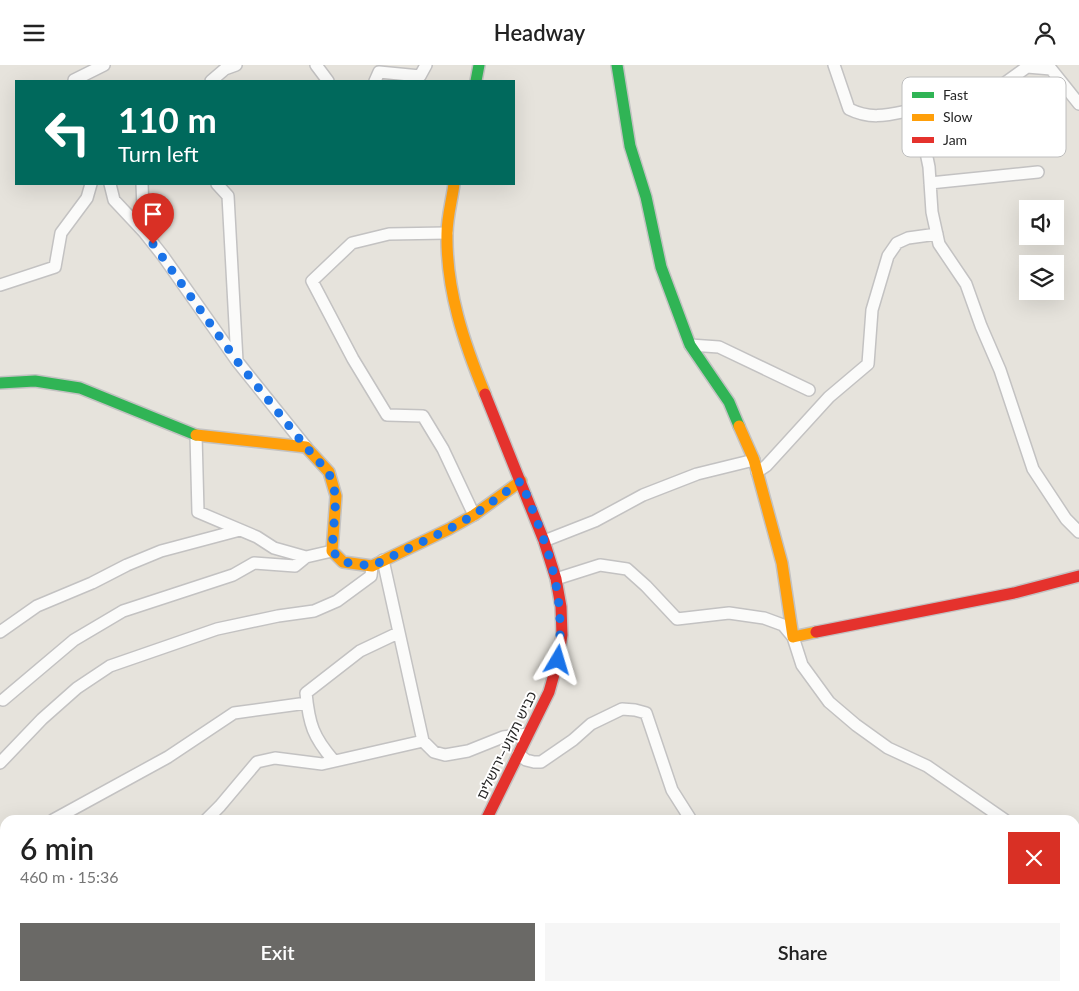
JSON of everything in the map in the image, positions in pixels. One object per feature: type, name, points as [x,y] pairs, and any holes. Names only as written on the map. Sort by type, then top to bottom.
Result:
[{"type":"street","points":[[74,80],[104,65]]},
{"type":"street","points":[[212,80],[225,69],[236,65]]},
{"type":"street","points":[[316,65],[327,80]]},
{"type":"street","points":[[375,80],[379,72],[420,77],[426,65]]},
{"type":"street","points":[[476,80],[479,65]]},
{"type":"street","points":[[616,65],[630,146],[646,197],[661,267],[690,345],[729,402],[754,460],[782,563],[793,637],[802,665],[829,703],[856,725],[888,748],[927,766],[998,815]]},
{"type":"street","points":[[834,65],[849,109],[860,115],[873,117],[902,112]]},
{"type":"street","points":[[1013,77],[1026,67],[1051,69],[1057,77]]},
{"type":"street","points":[[1066,88],[1079,104]]},
{"type":"street","points":[[927,157],[932,212],[940,245],[966,284],[1000,370],[1033,469],[1066,519],[1079,532]]},
{"type":"street","points":[[930,183],[1038,171]]},
{"type":"street","points":[[0,285],[55,267],[61,233],[87,199],[91,185]]},
{"type":"street","points":[[110,185],[114,200],[144,232],[163,256],[237,361],[329,473],[336,496],[332,551],[343,562],[378,563],[474,515],[521,481]]},
{"type":"street","points":[[142,185],[144,232]]},
{"type":"street","points":[[218,185],[228,196],[237,361]]},
{"type":"street","name":"כביש תקוע–ירושלים","points":[[454,185],[447,233],[451,291],[470,358],[544,541],[556,579],[561,607],[562,635],[558,660],[549,692],[488,815]]},
{"type":"street","points":[[447,233],[389,233],[352,243],[312,281],[353,359],[387,415],[423,416],[443,449],[474,515]]},
{"type":"street","points":[[757,472],[766,466],[829,397],[868,364],[872,310],[888,256],[897,243],[908,238],[937,234]]},
{"type":"street","points":[[690,345],[719,347],[809,390]]},
{"type":"street","points":[[0,383],[35,381],[80,388],[196,435],[306,447]]},
{"type":"street","points":[[196,435],[198,512],[257,537],[274,548],[306,557]]},
{"type":"street","points":[[544,541],[595,521],[643,495],[697,474],[754,460]]},
{"type":"street","points":[[0,632],[37,606],[161,551],[240,530]]},
{"type":"street","points":[[3,701],[74,640],[123,611],[232,575],[254,563],[295,566],[306,557],[332,551]]},
{"type":"street","points":[[378,563],[398,633],[423,741],[434,752],[445,755],[468,751],[503,737],[528,734]]},
{"type":"street","points":[[0,763],[42,719],[77,688],[110,666],[217,629],[278,615],[314,611],[337,601],[371,576],[378,563]]},
{"type":"street","points":[[556,579],[600,565],[627,569],[646,586],[676,619],[729,613],[764,618],[783,625],[793,637]]},
{"type":"street","points":[[793,637],[1014,593],[1079,576]]},
{"type":"street","points":[[334,761],[319,744],[308,716],[306,693],[360,651],[398,633]]},
{"type":"street","points":[[62,815],[168,757],[234,713],[307,703]]},
{"type":"street","points":[[518,754],[534,762],[541,762],[573,740],[591,724],[622,709],[646,713],[672,790],[688,815]]},
{"type":"street","points":[[211,815],[257,762],[275,758],[322,764],[423,741]]},
{"type":"traffic: fast","points":[[476,80],[479,65]]},
{"type":"traffic: fast","points":[[617,65],[630,146],[646,197],[661,267],[690,345],[729,402],[739,426]]},
{"type":"traffic: fast","points":[[0,383],[35,381],[80,388],[196,435]]},
{"type":"traffic: slow","points":[[454,185],[447,228],[447,255],[453,296],[463,336],[485,394]]},
{"type":"traffic: slow","points":[[739,426],[754,460],[782,563],[793,637],[816,632]]},
{"type":"traffic: slow","points":[[196,435],[306,447],[329,472],[336,496],[332,551],[343,562],[372,566],[474,515],[521,481]]},
{"type":"traffic: jam","points":[[485,394],[544,541],[556,579],[561,607],[562,635],[558,660],[549,692],[488,815]]},
{"type":"traffic: jam","points":[[816,632],[1014,593],[1079,576]]},
{"type":"route","points":[[153,244],[237,361],[329,473],[336,496],[332,551],[343,562],[372,566],[474,515],[521,481],[556,579],[561,607],[562,635],[558,660]]}]
